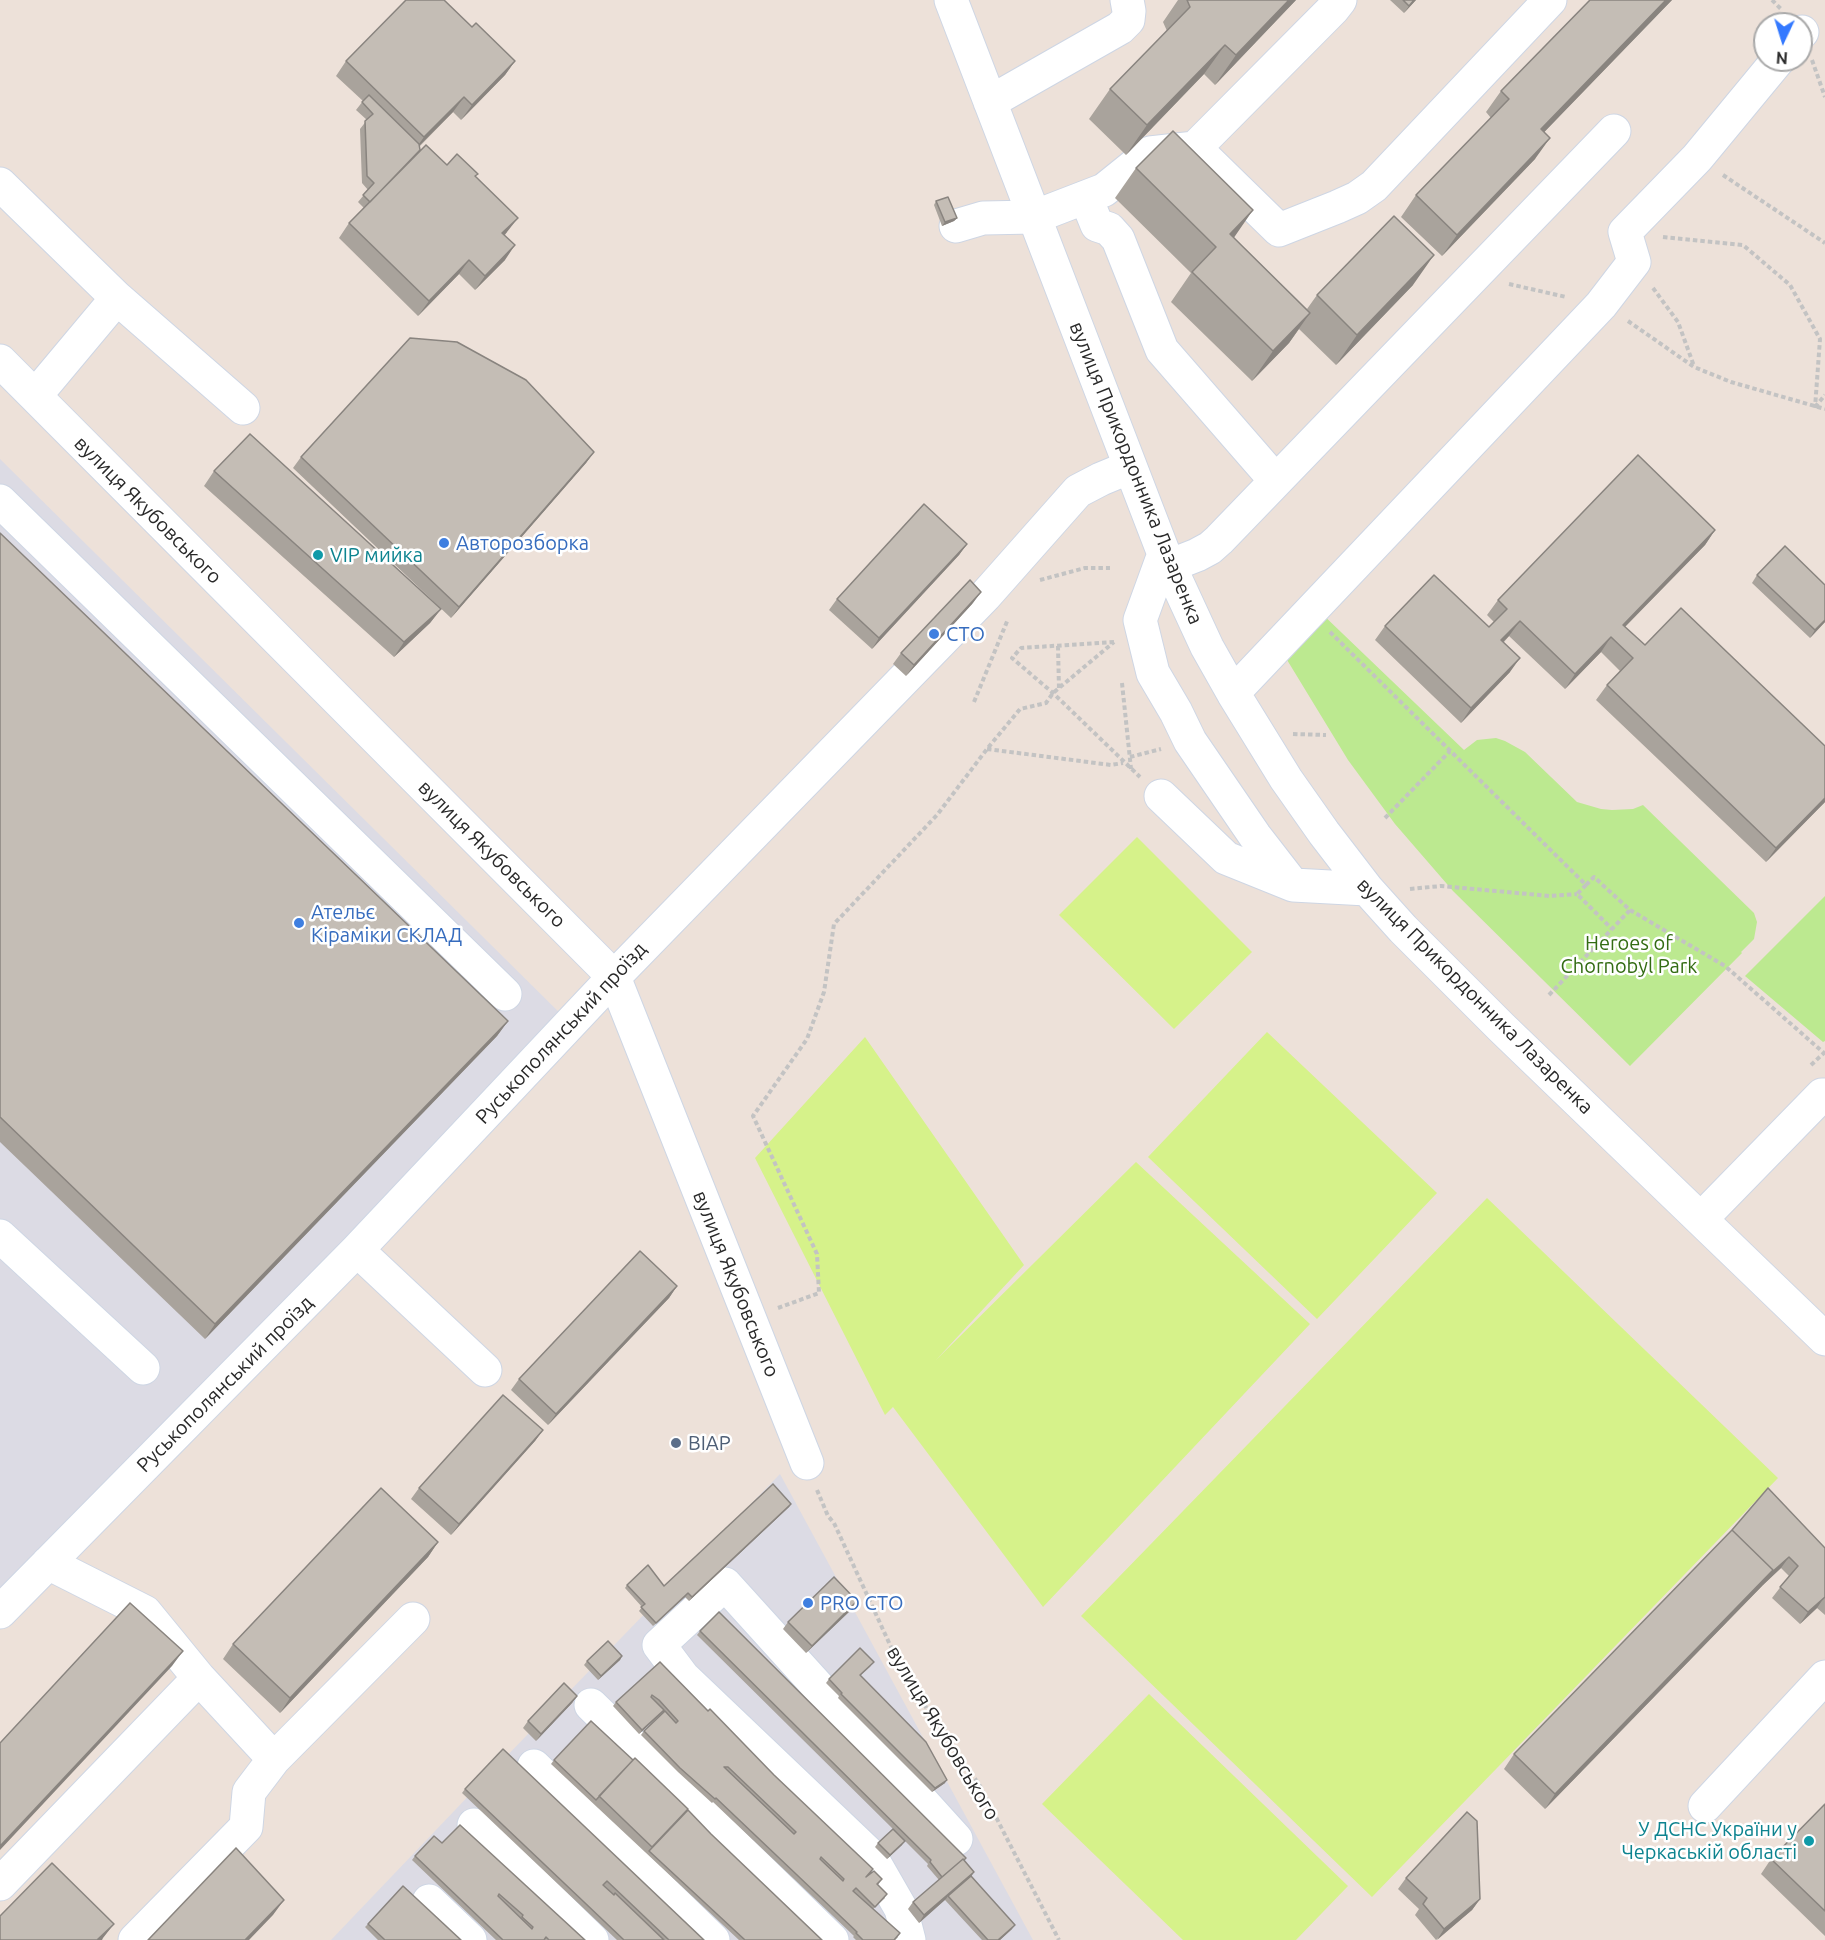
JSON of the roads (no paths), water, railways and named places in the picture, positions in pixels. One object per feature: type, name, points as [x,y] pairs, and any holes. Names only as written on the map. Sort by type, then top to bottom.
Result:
[{"type":"street","name":"вулиця Прикордонника Лазаренка","points":[[951,0],[1167,560],[1192,615],[1233,693],[1286,779],[1324,834],[1367,889],[1403,929],[1501,1027],[1825,1339]]},
{"type":"street","points":[[990,102],[1120,28],[1128,20],[1127,0]]},
{"type":"street","points":[[956,226],[983,218],[1034,217],[1104,190],[1150,153],[1195,148],[1340,0]]},
{"type":"street","points":[[1195,148],[1280,230],[1337,207],[1357,198],[1374,186],[1541,3]]},
{"type":"street","points":[[1233,693],[1601,305],[1629,247],[1697,158],[1768,72]]},
{"type":"street","points":[[1293,885],[1255,836],[1190,741],[1153,673],[1140,620],[1167,560],[1210,548],[1614,131]]},
{"type":"street","points":[[0,184],[117,297],[243,408]]},
{"type":"street","points":[[1086,198],[1097,225],[1109,229],[1119,239],[1162,350],[1276,481]]},
{"type":"street","points":[[35,396],[117,297]]},
{"type":"street","name":"вулиця Якубовського","points":[[0,361],[614,977],[807,1463]]},
{"type":"street","name":"Руськополянський проїзд","points":[[0,1612],[357,1250],[614,977],[985,596],[1078,491],[1130,467]]},
{"type":"street","points":[[0,501],[505,994]]},
{"type":"street","points":[[1161,796],[1226,858],[1293,885],[1367,889]]},
{"type":"street","points":[[1701,1219],[1822,1095],[1825,1095]]},
{"type":"street","points":[[0,1236],[143,1368]]},
{"type":"street","points":[[357,1250],[485,1370]]},
{"type":"street","points":[[48,1563],[145,1612],[199,1678],[274,1759]]},
{"type":"street","points":[[909,1940],[901,1909],[870,1855],[683,1677],[659,1646],[725,1584],[956,1839]]},
{"type":"street","points":[[135,1940],[246,1827],[249,1792],[274,1759],[413,1619]]},
{"type":"street","points":[[1705,1806],[1825,1677]]},
{"type":"street","points":[[0,1884],[199,1678]]},
{"type":"street","points":[[591,1706],[832,1940]]},
{"type":"street","points":[[534,1766],[713,1940]]},
{"type":"street","points":[[474,1825],[592,1940]]},
{"type":"street","points":[[429,1901],[470,1940]]},
{"type":"place","name":"Авторозборка","points":[[444,543]]},
{"type":"place","name":"VIP мийка","points":[[318,555]]},
{"type":"place","name":"СТО","points":[[934,634]]},
{"type":"place","name":"Ательє Кіраміки СКЛАД","points":[[299,923]]},
{"type":"place","name":"ВІАР","points":[[676,1443]]},
{"type":"place","name":"PRO СТО","points":[[808,1603]]},
{"type":"place","name":"У ДСНС України у Черкаській області","points":[[1809,1841]]},
{"type":"park label","name":"Heroes of Chornobyl Park","points":[[1629,954]]}]
